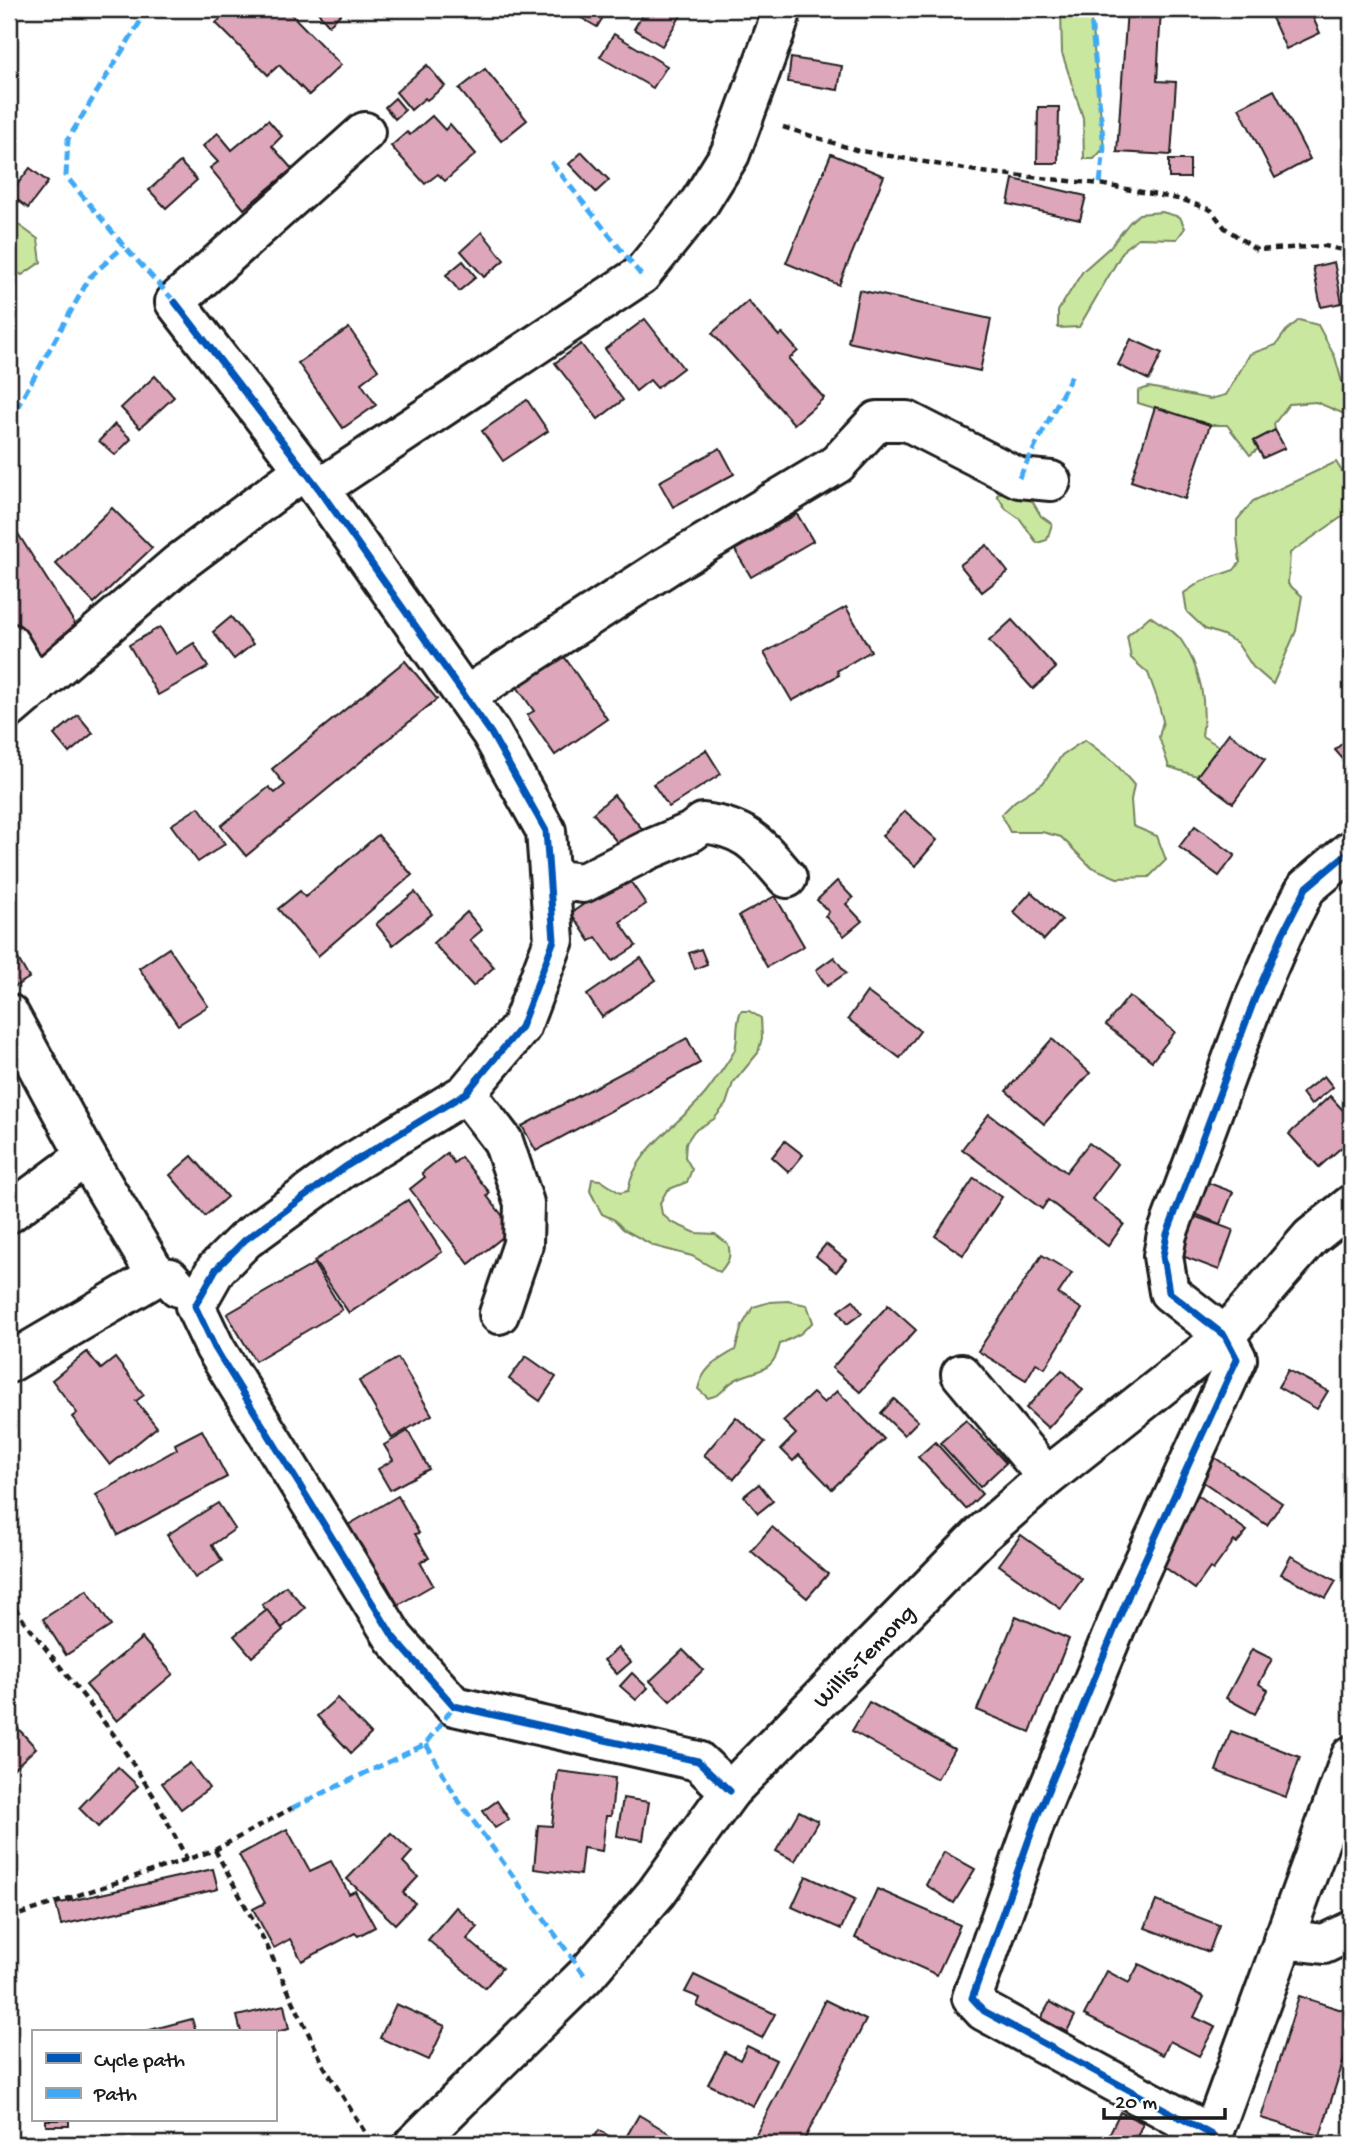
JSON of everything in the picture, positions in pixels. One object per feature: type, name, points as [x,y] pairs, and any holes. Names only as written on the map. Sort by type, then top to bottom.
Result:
[{"type":"street","points":[[9,643],[22,698],[178,564],[640,275],[700,202],[730,154],[782,9]]},
{"type":"street","points":[[195,1306],[216,1269],[245,1240],[345,1167],[466,1093],[521,1027],[554,940],[546,831],[491,733],[312,480],[175,302],[365,132]]},
{"type":"street","points":[[466,696],[667,566],[837,464],[877,421],[906,421],[1019,478],[1051,481]]},
{"type":"street","points":[[550,879],[583,883],[691,832],[703,823],[727,827],[755,842],[787,878]]},
{"type":"street","points":[[1351,850],[1306,888],[1283,933],[1255,998],[1167,1234],[1163,1256],[1169,1292],[1225,1336],[1237,1359],[1130,1592],[1042,1804],[972,1998],[984,2011],[1210,2140],[1351,1756]]},
{"type":"street","points":[[9,1014],[86,1156],[157,1276]]},
{"type":"street","points":[[466,1093],[503,1141],[524,1203],[523,1244],[499,1314]]},
{"type":"street","points":[[9,1213],[86,1156]]},
{"type":"street","name":"Willis-Temong","points":[[414,2144],[584,1976],[656,1893],[730,1791],[982,1534],[1047,1477],[1225,1336],[1311,1237],[1351,1205]]},
{"type":"street","points":[[9,1363],[157,1276],[170,1278],[195,1306],[222,1359],[394,1638],[454,1706],[698,1762],[730,1791]]},
{"type":"street","points":[[961,1374],[1047,1477]]},
{"type":"street","points":[[1283,1939],[1324,1944],[1351,1931]]},
{"type":"path","points":[[744,116],[856,150],[982,172],[1100,184],[1182,200],[1211,210],[1225,228],[1257,250],[1324,246],[1351,252]]},
{"type":"path","points":[[9,1597],[20,1616],[114,1735],[153,1795],[187,1859]]},
{"type":"path","points":[[9,1918],[215,1850],[292,1808]]},
{"type":"path","points":[[215,1850],[265,1942],[324,2066],[372,2144]]},
{"type":"green space","points":[[1061,9],[1090,9],[1104,148],[1094,159],[1084,159],[1083,118],[1062,53]]},
{"type":"green space","points":[[1162,212],[1180,217],[1185,228],[1177,239],[1138,238],[1125,248],[1079,327],[1058,328],[1058,311],[1083,271],[1110,247],[1139,214]]},
{"type":"green space","points":[[9,218],[38,239],[41,262],[22,275],[9,268]]},
{"type":"green space","points":[[1299,320],[1318,325],[1335,357],[1342,382],[1351,392],[1349,416],[1316,402],[1289,404],[1274,424],[1275,430],[1254,441],[1258,449],[1250,455],[1227,425],[1210,425],[1138,403],[1138,391],[1149,387],[1210,399],[1226,395],[1250,354],[1276,345],[1286,331]]},
{"type":"green space","points":[[1336,462],[1350,484],[1349,512],[1290,553],[1288,584],[1302,596],[1296,631],[1273,684],[1253,667],[1237,643],[1205,629],[1187,612],[1184,593],[1202,581],[1234,570],[1240,562],[1237,520],[1253,501]]},
{"type":"green space","points":[[1006,490],[1031,499],[1041,516],[1052,524],[1047,540],[1037,543],[1020,519],[1006,509],[997,495]]},
{"type":"green space","points":[[1150,616],[1181,640],[1198,674],[1204,711],[1202,736],[1219,746],[1197,776],[1169,767],[1159,737],[1163,721],[1157,698],[1148,673],[1131,658],[1127,636]]},
{"type":"green space","points":[[1085,740],[1115,763],[1134,785],[1131,800],[1133,826],[1157,836],[1166,860],[1149,877],[1117,878],[1091,867],[1061,837],[1042,832],[1010,832],[1001,815],[1015,801],[1043,783],[1062,755]]},
{"type":"green space","points":[[741,1011],[749,1011],[761,1018],[762,1038],[758,1053],[733,1083],[726,1104],[714,1119],[694,1131],[686,1143],[685,1157],[692,1169],[687,1182],[667,1190],[660,1203],[662,1214],[671,1222],[696,1233],[715,1234],[728,1244],[729,1259],[720,1272],[692,1256],[654,1246],[623,1229],[615,1220],[602,1214],[590,1191],[592,1179],[600,1180],[620,1193],[628,1191],[632,1176],[648,1150],[705,1094],[731,1057],[735,1049]]},
{"type":"green space","points":[[788,1301],[807,1305],[813,1322],[800,1334],[780,1344],[773,1361],[764,1369],[735,1380],[721,1392],[708,1398],[698,1389],[707,1370],[735,1350],[742,1326],[753,1307]]},
{"type":"building","points":[[231,9],[286,9],[341,65],[309,95],[279,65],[268,75],[216,23]]},
{"type":"building","points":[[315,9],[344,9],[345,10],[329,25]]},
{"type":"building","points":[[576,9],[608,9],[597,27],[573,13]]},
{"type":"building","points":[[646,9],[685,9],[662,46],[634,29]]},
{"type":"building","points":[[1127,9],[1161,9],[1157,81],[1176,82],[1171,155],[1117,152]]},
{"type":"building","points":[[1268,9],[1309,9],[1320,33],[1286,49]]},
{"type":"building","points":[[614,34],[667,66],[653,88],[600,57]]},
{"type":"building","points":[[791,58],[842,66],[838,90],[788,82]]},
{"type":"building","points":[[427,65],[445,86],[411,110],[396,92]]},
{"type":"building","points":[[485,69],[527,120],[501,141],[459,89]]},
{"type":"building","points":[[1274,90],[1310,159],[1275,178],[1239,108]]},
{"type":"building","points":[[395,98],[405,110],[395,119],[385,107]]},
{"type":"building","points":[[1038,107],[1059,107],[1058,163],[1037,163]]},
{"type":"building","points":[[432,116],[445,130],[450,124],[476,154],[445,181],[438,174],[425,184],[391,146],[407,132],[410,135]]},
{"type":"building","points":[[268,120],[282,136],[272,146],[292,169],[244,209],[210,168],[218,162],[203,146],[218,133],[232,150]]},
{"type":"building","points":[[582,152],[609,180],[596,192],[569,164]]},
{"type":"building","points":[[831,154],[884,176],[839,285],[786,263]]},
{"type":"building","points":[[1169,160],[1190,160],[1190,178],[1169,178]]},
{"type":"building","points":[[180,162],[197,180],[166,208],[149,190]]},
{"type":"building","points":[[30,168],[48,182],[28,208],[10,194]]},
{"type":"building","points":[[1013,179],[1086,196],[1080,220],[1008,204]]},
{"type":"building","points":[[482,232],[504,260],[484,277],[461,251]]},
{"type":"building","points":[[463,261],[476,277],[459,291],[446,275]]},
{"type":"building","points":[[1334,262],[1342,303],[1321,307],[1313,267]]},
{"type":"building","points":[[859,290],[991,319],[980,371],[848,342]]},
{"type":"building","points":[[748,301],[779,336],[782,333],[798,351],[789,359],[824,398],[794,424],[712,333]]},
{"type":"building","points":[[645,319],[683,368],[657,388],[650,380],[636,391],[605,349]]},
{"type":"building","points":[[349,328],[378,370],[361,383],[376,405],[343,428],[298,363]]},
{"type":"building","points":[[1131,339],[1162,353],[1149,380],[1118,365]]},
{"type":"building","points":[[581,344],[623,400],[598,419],[555,363]]},
{"type":"building","points":[[155,376],[174,397],[140,428],[121,408]]},
{"type":"building","points":[[527,400],[548,431],[503,461],[482,431]]},
{"type":"building","points":[[1155,407],[1210,425],[1185,499],[1131,481]]},
{"type":"building","points":[[115,424],[131,439],[115,455],[99,441]]},
{"type":"building","points":[[1275,430],[1285,448],[1263,458],[1254,441]]},
{"type":"building","points":[[720,448],[734,474],[673,507],[659,482]]},
{"type":"building","points":[[112,508],[152,548],[94,603],[55,563]]},
{"type":"building","points":[[797,514],[813,541],[751,577],[735,550]]},
{"type":"building","points":[[15,529],[79,630],[35,658],[9,616],[9,533]]},
{"type":"building","points":[[987,545],[1008,572],[982,592],[960,565]]},
{"type":"building","points":[[846,607],[871,651],[837,671],[839,675],[792,701],[764,653]]},
{"type":"building","points":[[231,617],[253,644],[234,659],[213,632]]},
{"type":"building","points":[[1012,620],[1056,668],[1033,689],[989,641]]},
{"type":"building","points":[[160,627],[176,654],[194,643],[208,667],[158,695],[129,645]]},
{"type":"building","points":[[559,649],[607,719],[555,755],[527,715],[534,711],[513,681]]},
{"type":"building","points":[[405,661],[437,699],[246,856],[221,826],[269,787],[275,793],[285,785],[272,769]]},
{"type":"building","points":[[78,715],[93,733],[69,753],[54,735]]},
{"type":"building","points":[[1229,733],[1265,759],[1233,803],[1197,776]]},
{"type":"building","points":[[1351,737],[1350,767],[1335,750]]},
{"type":"building","points":[[706,750],[721,774],[669,807],[653,784]]},
{"type":"building","points":[[614,795],[643,830],[622,848],[593,813]]},
{"type":"building","points":[[199,807],[225,844],[198,862],[171,825]]},
{"type":"building","points":[[905,811],[937,840],[915,866],[882,836]]},
{"type":"building","points":[[1195,826],[1235,855],[1219,876],[1179,847]]},
{"type":"building","points":[[378,835],[412,875],[318,956],[278,909],[300,891],[305,897]]},
{"type":"building","points":[[626,875],[646,904],[620,922],[636,946],[613,961],[596,937],[590,941],[571,913]]},
{"type":"building","points":[[837,881],[853,898],[846,904],[862,921],[844,936],[825,916],[829,912],[817,900]]},
{"type":"building","points":[[415,892],[432,914],[393,945],[376,924]]},
{"type":"building","points":[[1031,892],[1062,920],[1044,940],[1013,912]]},
{"type":"building","points":[[775,896],[804,946],[767,967],[739,916]]},
{"type":"building","points":[[467,912],[482,930],[470,940],[494,967],[473,986],[433,943]]},
{"type":"building","points":[[9,943],[29,978],[9,990]]},
{"type":"building","points":[[169,948],[208,1006],[178,1025],[139,968]]},
{"type":"building","points":[[701,949],[707,964],[695,969],[689,953]]},
{"type":"building","points":[[834,957],[846,973],[827,986],[816,970]]},
{"type":"building","points":[[641,958],[656,980],[602,1017],[587,995]]},
{"type":"building","points":[[867,992],[920,1031],[900,1058],[848,1019]]},
{"type":"building","points":[[1129,996],[1175,1032],[1152,1061],[1106,1025]]},
{"type":"building","points":[[687,1038],[700,1063],[536,1151],[522,1126]]},
{"type":"building","points":[[1052,1039],[1090,1073],[1044,1124],[1006,1091]]},
{"type":"building","points":[[1324,1076],[1333,1087],[1311,1105],[1302,1093]]},
{"type":"building","points":[[1330,1096],[1351,1119],[1351,1139],[1319,1167],[1289,1134]]},
{"type":"building","points":[[989,1114],[1066,1172],[1089,1143],[1118,1164],[1092,1199],[1124,1224],[1108,1246],[1048,1200],[1042,1209],[962,1149]]},
{"type":"building","points":[[785,1141],[803,1155],[789,1172],[772,1157]]},
{"type":"building","points":[[447,1153],[454,1163],[461,1157],[490,1193],[487,1196],[513,1229],[469,1264],[410,1189],[425,1177],[422,1173]]},
{"type":"building","points":[[192,1156],[227,1197],[205,1216],[170,1175]]},
{"type":"building","points":[[974,1178],[1002,1197],[963,1255],[935,1236]]},
{"type":"building","points":[[1198,1179],[1233,1192],[1220,1224],[1185,1210]]},
{"type":"building","points":[[408,1200],[442,1252],[349,1313],[314,1261]]},
{"type":"building","points":[[1191,1215],[1233,1230],[1219,1270],[1177,1254]]},
{"type":"building","points":[[826,1244],[846,1260],[836,1272],[816,1256]]},
{"type":"building","points":[[1042,1255],[1072,1273],[1058,1294],[1082,1309],[1045,1368],[1036,1363],[1026,1380],[978,1351]]},
{"type":"building","points":[[314,1264],[342,1310],[255,1361],[227,1314]]},
{"type":"building","points":[[853,1300],[862,1313],[847,1324],[838,1311]]},
{"type":"building","points":[[888,1305],[916,1330],[860,1392],[832,1368]]},
{"type":"building","points":[[87,1352],[101,1369],[115,1358],[144,1395],[136,1401],[157,1427],[110,1465],[72,1417],[77,1413],[52,1380]]},
{"type":"building","points":[[526,1356],[556,1377],[540,1401],[509,1379]]},
{"type":"building","points":[[398,1358],[432,1415],[392,1438],[359,1381]]},
{"type":"building","points":[[1062,1370],[1083,1390],[1048,1428],[1026,1408]]},
{"type":"building","points":[[1288,1370],[1328,1391],[1317,1409],[1278,1387]]},
{"type":"building","points":[[837,1391],[884,1439],[832,1489],[799,1455],[793,1461],[781,1449],[796,1434],[783,1421],[813,1393],[824,1403]]},
{"type":"building","points":[[894,1399],[918,1421],[904,1435],[881,1413]]},
{"type":"building","points":[[736,1417],[765,1442],[734,1479],[704,1455]]},
{"type":"building","points":[[966,1420],[1006,1463],[980,1487],[940,1443]]},
{"type":"building","points":[[202,1430],[227,1477],[118,1535],[96,1495],[177,1449],[175,1444]]},
{"type":"building","points":[[408,1431],[429,1469],[390,1490],[378,1469],[393,1460],[384,1445]]},
{"type":"building","points":[[935,1442],[982,1494],[966,1509],[918,1457]]},
{"type":"building","points":[[1205,1451],[1282,1503],[1267,1525],[1190,1473]]},
{"type":"building","points":[[759,1484],[773,1501],[758,1513],[744,1496]]},
{"type":"building","points":[[1198,1495],[1247,1531],[1237,1543],[1234,1541],[1195,1589],[1152,1558]]},
{"type":"building","points":[[398,1496],[419,1533],[415,1534],[429,1558],[420,1562],[433,1585],[398,1605],[385,1582],[382,1584],[348,1525]]},
{"type":"building","points":[[218,1503],[235,1529],[212,1545],[222,1561],[195,1578],[167,1535]]},
{"type":"building","points":[[772,1527],[828,1574],[807,1598],[751,1551]]},
{"type":"building","points":[[1021,1535],[1082,1579],[1061,1609],[999,1565]]},
{"type":"building","points":[[1291,1556],[1336,1581],[1326,1598],[1281,1574]]},
{"type":"building","points":[[286,1586],[305,1608],[282,1628],[262,1605]]},
{"type":"building","points":[[87,1590],[111,1626],[66,1655],[43,1619]]},
{"type":"building","points":[[267,1610],[283,1630],[252,1657],[234,1636]]},
{"type":"building","points":[[1016,1616],[1069,1639],[1030,1732],[977,1710]]},
{"type":"building","points":[[142,1638],[173,1674],[117,1721],[86,1685]]},
{"type":"building","points":[[618,1648],[631,1662],[617,1674],[604,1660]]},
{"type":"building","points":[[1252,1649],[1272,1659],[1259,1684],[1268,1690],[1255,1714],[1226,1698]]},
{"type":"building","points":[[683,1650],[703,1670],[670,1701],[650,1681]]},
{"type":"building","points":[[632,1673],[648,1688],[636,1700],[620,1686]]},
{"type":"building","points":[[337,1698],[371,1734],[351,1753],[317,1716]]},
{"type":"building","points":[[869,1702],[954,1749],[937,1779],[852,1731]]},
{"type":"building","points":[[12,1722],[36,1748],[9,1773],[9,1724]]},
{"type":"building","points":[[1231,1731],[1300,1757],[1286,1797],[1216,1771]]},
{"type":"building","points":[[190,1763],[209,1788],[181,1809],[162,1783]]},
{"type":"building","points":[[118,1767],[138,1786],[98,1827],[79,1808]]},
{"type":"building","points":[[558,1771],[615,1778],[611,1816],[606,1816],[602,1851],[583,1848],[580,1875],[534,1869],[538,1825],[552,1826]]},
{"type":"building","points":[[623,1798],[649,1802],[643,1840],[617,1836]]},
{"type":"building","points":[[497,1801],[509,1819],[495,1828],[483,1811]]},
{"type":"building","points":[[799,1811],[818,1821],[795,1861],[776,1851]]},
{"type":"building","points":[[287,1829],[310,1871],[331,1861],[349,1894],[355,1891],[375,1927],[358,1936],[355,1933],[302,1961],[290,1939],[274,1948],[253,1909],[265,1903],[239,1855]]},
{"type":"building","points":[[391,1833],[412,1852],[403,1862],[418,1877],[403,1893],[415,1903],[395,1924],[347,1879]]},
{"type":"building","points":[[944,1852],[975,1869],[954,1903],[926,1885]]},
{"type":"building","points":[[213,1869],[218,1889],[61,1925],[56,1904]]},
{"type":"building","points":[[806,1876],[855,1899],[841,1929],[792,1907]]},
{"type":"building","points":[[877,1889],[960,1925],[937,1975],[855,1938]]},
{"type":"building","points":[[1156,1901],[1219,1925],[1209,1952],[1145,1928]]},
{"type":"building","points":[[456,1907],[478,1927],[467,1939],[502,1968],[485,1988],[428,1940]]},
{"type":"building","points":[[1139,1964],[1204,1997],[1194,2017],[1215,2027],[1199,2056],[1170,2041],[1163,2055],[1084,2015],[1107,1971],[1129,1983]]},
{"type":"building","points":[[694,1975],[775,2014],[762,2038],[697,2006],[700,1998],[685,1992]]},
{"type":"building","points":[[1299,1996],[1351,2013],[1351,2037],[1320,2136],[1261,2118]]},
{"type":"building","points":[[825,2000],[866,2020],[802,2144],[751,2144]]},
{"type":"building","points":[[1050,2002],[1075,2016],[1064,2037],[1038,2023]]},
{"type":"building","points":[[396,2004],[445,2026],[429,2060],[380,2038]]},
{"type":"building","points":[[284,2005],[289,2029],[276,2032],[240,2030],[237,2016]]},
{"type":"building","points":[[192,2019],[195,2030],[150,2030]]},
{"type":"building","points":[[747,2046],[776,2060],[753,2106],[708,2084],[725,2052],[740,2060]]},
{"type":"building","points":[[1120,2112],[1143,2123],[1134,2144],[1114,2144],[1106,2141]]},
{"type":"building","points":[[639,2115],[687,2144],[622,2144]]},
{"type":"building","points":[[46,2122],[69,2122],[69,2126],[46,2126]]},
{"type":"building","points":[[599,2130],[622,2144],[590,2144]]},
{"type":"marked path","points":[[148,9],[68,139],[66,176],[175,302]]},
{"type":"marked path","points":[[1090,9],[1104,148],[1100,184]]},
{"type":"marked path","points":[[551,162],[641,275]]},
{"type":"marked path","points":[[9,422],[90,277],[124,246]]},
{"type":"marked path","points":[[1019,478],[1073,373]]},
{"type":"marked path","points":[[292,1808],[426,1744],[454,1706]]},
{"type":"marked path","points":[[426,1744],[456,1797],[585,1976]]},
{"type":"cycle path","points":[[175,302],[319,489],[491,733],[546,831],[554,940],[521,1027],[466,1093],[345,1167],[245,1240],[216,1269],[195,1306],[215,1348],[394,1638],[454,1706],[698,1761],[730,1791]]},
{"type":"cycle path","points":[[1212,2135],[984,2011],[972,1998],[1037,1817],[1130,1592],[1237,1359],[1225,1336],[1169,1292],[1163,1256],[1167,1234],[1255,998],[1283,933],[1306,888],[1351,850]]}]
